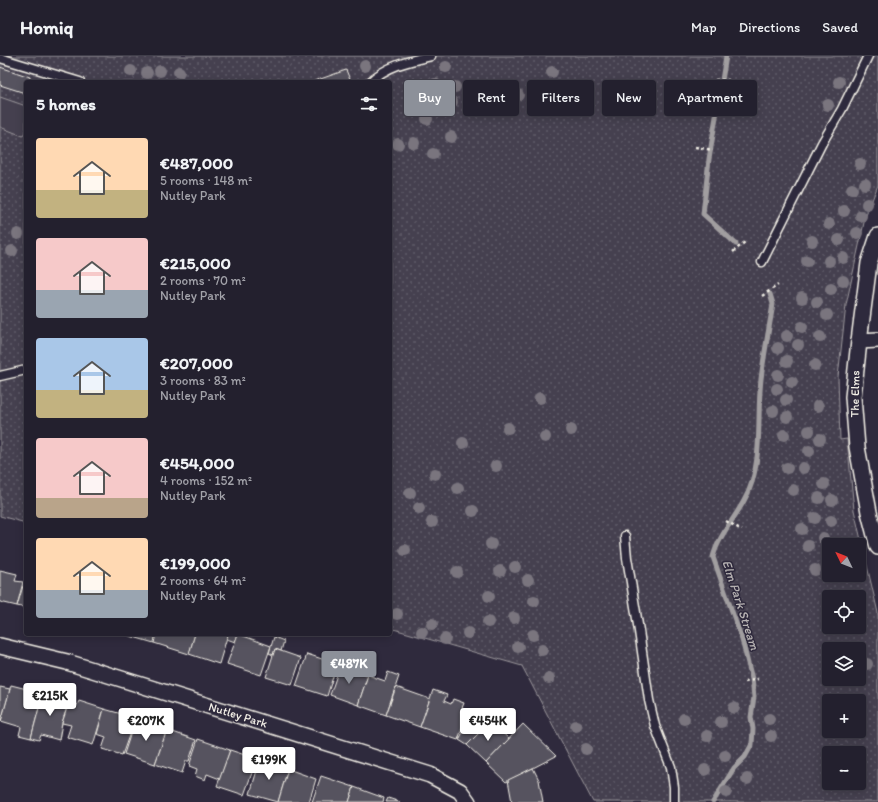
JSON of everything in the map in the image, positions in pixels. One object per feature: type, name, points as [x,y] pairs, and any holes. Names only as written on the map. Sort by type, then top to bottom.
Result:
[{"type":"street","name":"The Elms","points":[[878,236],[869,263],[853,397],[857,447],[869,512],[878,547]]},
{"type":"street","points":[[859,341],[878,340]]},
{"type":"street","name":"Nutley Park","points":[[0,646],[68,662],[430,775],[460,791],[468,802]]},
{"type":"lane","points":[[373,80],[387,70],[408,61],[430,56]]},
{"type":"lane","points":[[762,262],[868,56]]},
{"type":"lane","points":[[0,58],[73,80]]},
{"type":"lane","points":[[0,376],[24,370]]},
{"type":"lane","points":[[625,536],[627,558],[649,700],[655,726],[671,767],[674,787],[674,802]]},
{"type":"path","points":[[695,147],[713,150]]},
{"type":"path","points":[[733,252],[745,242]]},
{"type":"path","points":[[762,296],[778,285]]},
{"type":"path","points":[[726,521],[742,530]]},
{"type":"path","points":[[745,682],[758,679]]},
{"type":"shaded area","points":[[0,56],[878,56],[878,185],[865,218],[846,305],[838,377],[840,440],[847,439],[854,510],[861,538],[822,538],[822,582],[866,582],[866,562],[878,613],[878,802],[593,802],[522,666],[392,629],[392,80],[24,80],[24,522],[0,516]]},
{"type":"shaded area","points":[[0,97],[24,105],[23,136],[0,127]]},
{"type":"building","points":[[0,67],[30,77],[29,80],[24,80],[24,93],[0,85]]},
{"type":"building","points":[[346,70],[350,80],[318,80]]},
{"type":"building","points":[[0,570],[17,574],[15,581],[23,582],[17,606],[0,602]]},
{"type":"building","points":[[23,586],[24,608],[17,606]]},
{"type":"building","points":[[130,636],[156,636],[154,643]]},
{"type":"building","points":[[156,636],[194,636],[189,654],[154,643]]},
{"type":"building","points":[[194,636],[227,636],[219,664],[189,654]]},
{"type":"building","points":[[228,636],[237,636],[235,642],[227,639]]},
{"type":"building","points":[[237,636],[244,636],[271,646],[261,675],[227,664]]},
{"type":"building","points":[[274,637],[284,641],[281,651],[275,649],[273,655],[269,653]]},
{"type":"building","points":[[275,649],[301,658],[292,685],[266,677]]},
{"type":"building","points":[[307,654],[337,664],[327,696],[296,686]]},
{"type":"building","points":[[340,666],[368,675],[358,705],[330,695]]},
{"type":"building","points":[[388,672],[399,676],[386,715],[358,705],[368,675],[385,681]]},
{"type":"building","points":[[11,685],[43,693],[31,738],[19,735],[21,727],[1,721]]},
{"type":"building","points":[[0,687],[10,689],[1,721],[0,721]]},
{"type":"building","points":[[396,687],[430,699],[420,727],[386,715]]},
{"type":"building","points":[[433,690],[447,695],[444,701],[451,704],[453,699],[464,703],[462,708],[468,711],[458,740],[420,727]]},
{"type":"building","points":[[43,693],[69,701],[62,723],[59,740],[41,735],[39,740],[31,738]]},
{"type":"building","points":[[79,701],[104,709],[93,745],[67,737],[71,725],[62,723],[69,702],[77,705]]},
{"type":"building","points":[[104,709],[129,716],[125,728],[131,730],[122,755],[102,749],[106,737],[97,734]]},
{"type":"building","points":[[490,721],[509,739],[486,763],[467,745]]},
{"type":"building","points":[[468,722],[482,730],[467,745],[459,740]]},
{"type":"building","points":[[134,723],[145,727],[147,723],[167,730],[155,764],[124,754]]},
{"type":"building","points":[[523,724],[556,756],[506,782],[486,763]]},
{"type":"building","points":[[167,730],[196,740],[189,761],[186,761],[182,773],[155,764]]},
{"type":"building","points":[[198,739],[230,750],[220,779],[207,774],[205,780],[195,776],[197,769],[189,766]]},
{"type":"building","points":[[230,750],[257,759],[244,795],[217,786]]},
{"type":"building","points":[[260,760],[288,769],[278,802],[250,794]]},
{"type":"building","points":[[533,768],[539,780],[543,802],[512,802],[508,780]]},
{"type":"building","points":[[288,769],[316,779],[309,802],[278,802]]},
{"type":"building","points":[[321,776],[354,787],[349,802],[312,802]]},
{"type":"building","points":[[354,787],[384,798],[383,802],[349,802]]},
{"type":"building","points":[[388,798],[400,802],[386,802]]},
{"type":"waterway","name":"Elm Park Stream","points":[[726,56],[709,159],[703,214],[736,244]]},
{"type":"waterway","name":"Elm Park Stream","points":[[713,802],[734,768],[745,757],[752,744],[753,729],[751,717],[754,697],[752,679],[742,640],[713,557],[721,538],[744,502],[752,482],[755,469],[758,444],[761,379],[773,304],[770,294]]}]
